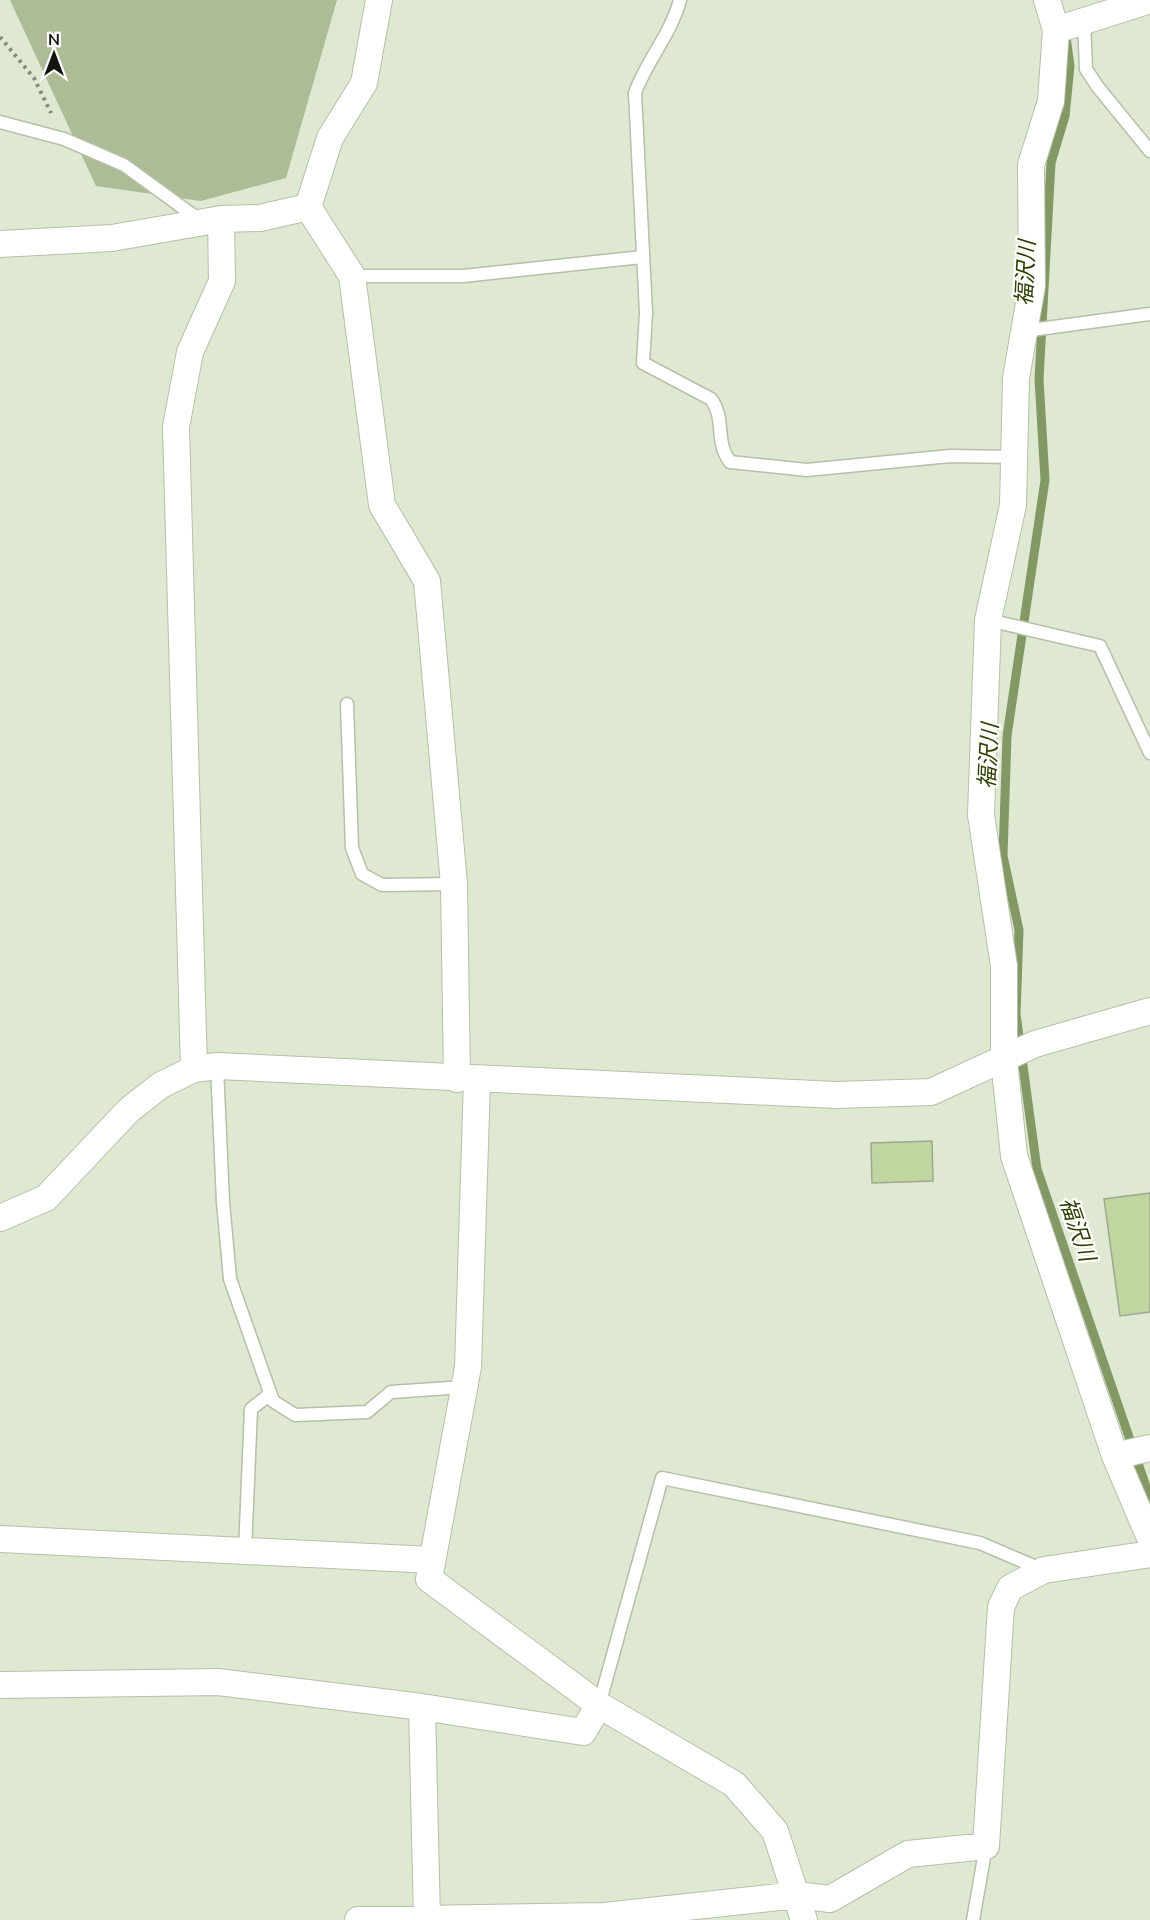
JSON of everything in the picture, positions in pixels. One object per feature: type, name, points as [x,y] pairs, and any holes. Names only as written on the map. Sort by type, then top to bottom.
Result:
[{"type":"street","points":[[308,207],[330,138],[364,83],[379,0]]},
{"type":"street","points":[[1047,0],[1056,30],[1051,101],[1031,165],[1032,286],[1016,378],[1012,505],[988,620],[981,815],[1004,966],[1004,1060],[1014,1156],[1115,1456],[1150,1538]]},
{"type":"street","points":[[1056,30],[1150,0]]},
{"type":"street","points":[[0,244],[112,238],[212,221],[260,218],[308,207]]},
{"type":"street","points":[[308,207],[352,276],[382,505],[427,581],[454,884],[467,1080],[468,1367],[429,1579],[600,1706],[734,1784],[775,1831],[804,1920]]},
{"type":"street","points":[[205,1068],[177,428],[190,352],[222,281],[212,221]]},
{"type":"street","points":[[0,1218],[46,1198],[129,1110],[161,1085],[205,1068],[836,1095],[931,1092],[1035,1044],[1150,1011]]},
{"type":"street","points":[[1115,1456],[1150,1448]]},
{"type":"street","points":[[0,1539],[432,1560]]},
{"type":"street","points":[[358,1920],[604,1916],[797,1895],[830,1899],[908,1854],[986,1846],[1001,1607],[1010,1588],[1044,1570],[1150,1554]]},
{"type":"street","points":[[0,1685],[218,1682],[422,1707],[583,1732],[600,1706]]},
{"type":"street","points":[[422,1707],[427,1920]]},
{"type":"lane","points":[[680,0],[674,22],[640,78],[635,93],[646,313],[643,363],[711,399],[718,408],[721,451],[730,462],[807,470],[950,456],[1014,457]]},
{"type":"lane","points":[[1084,21],[1086,69],[1096,86],[1150,151]]},
{"type":"lane","points":[[0,122],[64,139],[124,165],[212,221]]},
{"type":"lane","points":[[352,276],[464,276],[642,257]]},
{"type":"lane","points":[[1024,331],[1150,314]]},
{"type":"lane","points":[[988,620],[1100,646],[1150,753]]},
{"type":"lane","points":[[347,704],[352,848],[362,874],[382,885],[454,884]]},
{"type":"lane","points":[[205,1068],[223,1202],[230,1279],[273,1401],[296,1415],[367,1412],[391,1392],[464,1387]]},
{"type":"lane","points":[[245,1551],[251,1409],[270,1394]]},
{"type":"lane","points":[[600,1706],[662,1478],[980,1543],[1044,1570]]},
{"type":"lane","points":[[973,1920],[986,1846]]},
{"type":"path","points":[[0,37],[34,78],[64,139]]},
{"type":"green space","points":[[10,0],[337,0],[286,178],[201,201],[96,186]]},
{"type":"building","points":[[932,1141],[933,1181],[872,1183],[871,1143]]},
{"type":"building","points":[[1150,1193],[1150,1312],[1120,1316],[1104,1199]]},
{"type":"waterway","name":"福沢川","points":[[1066,37],[1070,66],[1065,116],[1051,163],[1039,379],[1045,480],[1007,736],[1003,856],[1019,930],[1016,1014],[1037,1169],[1150,1498]]}]
